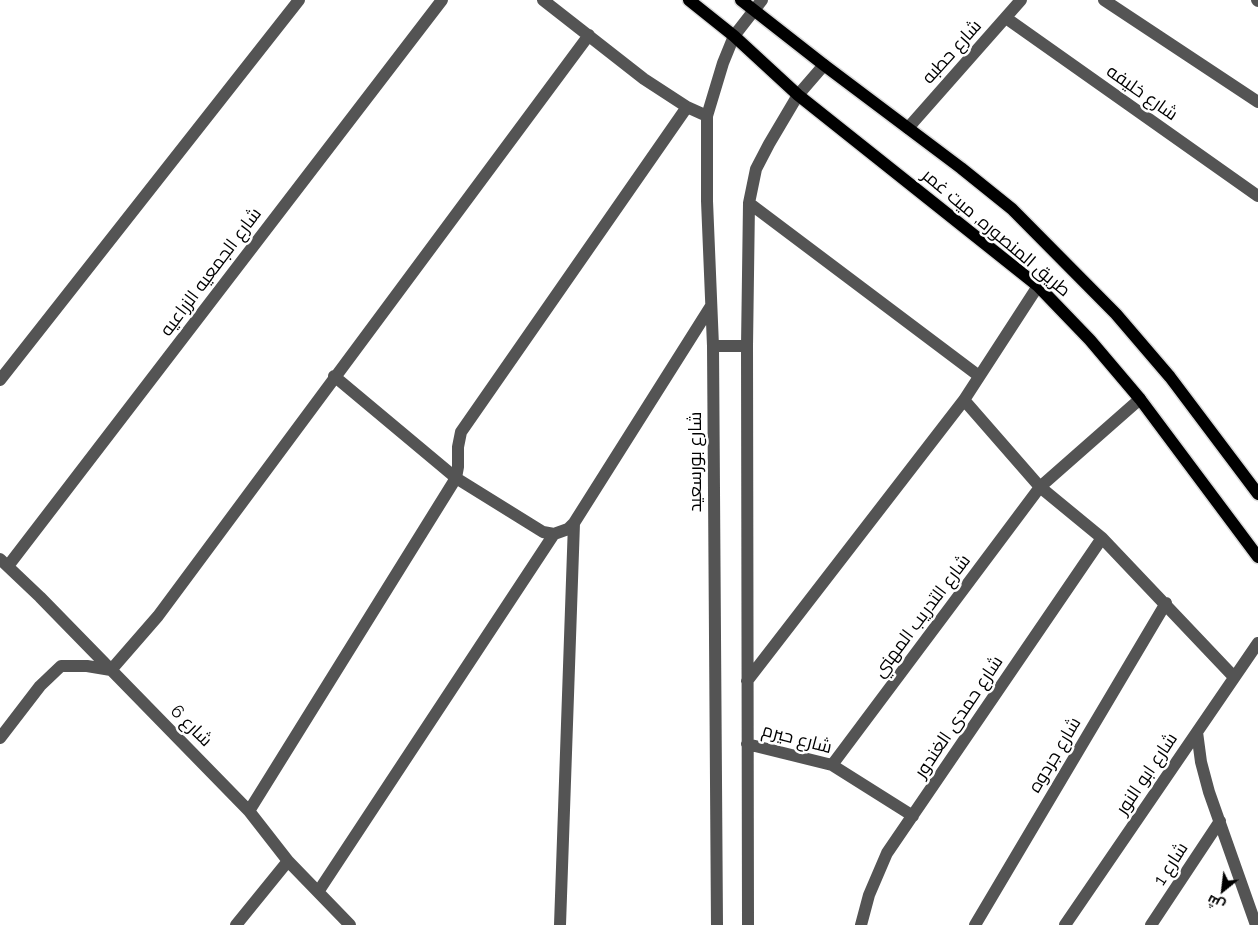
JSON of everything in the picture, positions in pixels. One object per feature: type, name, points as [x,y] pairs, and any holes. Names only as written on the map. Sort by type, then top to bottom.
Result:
[{"type":"main road","name":"طريق المنصوره, ميت غمر","points":[[689,0],[734,36],[798,94],[1038,286],[1090,340],[1140,399],[1258,557]]},
{"type":"main road","name":"طريق المنصوره, ميت غمر","points":[[741,0],[758,5],[824,65],[961,168],[1012,209],[1116,314],[1170,377],[1258,494]]},
{"type":"street","points":[[0,380],[299,0]]},
{"type":"street","name":"شارع الجمعيه الزراعيه","points":[[4,562],[442,0]]},
{"type":"street","points":[[543,0],[644,79],[687,107],[707,116]]},
{"type":"street","name":"شارع حطبه","points":[[908,128],[1021,0]]},
{"type":"street","points":[[1104,0],[1258,102]]},
{"type":"street","name":"شارع بورسعيد","points":[[716,925],[713,346],[707,184],[707,116],[722,63],[734,36],[758,5]]},
{"type":"street","name":"شارع خليفه","points":[[1006,18],[1258,196]]},
{"type":"street","points":[[0,738],[40,686],[61,666],[87,666],[111,670],[158,616],[334,376],[589,35]]},
{"type":"street","points":[[748,925],[747,346],[749,203],[756,170],[769,144],[798,94],[824,65]]},
{"type":"street","points":[[249,811],[456,478],[461,432],[687,107]]},
{"type":"street","points":[[749,203],[979,376]]},
{"type":"street","points":[[747,682],[964,400],[1038,286]]},
{"type":"street","points":[[334,376],[456,478],[544,532],[554,534],[568,529],[574,523],[712,306]]},
{"type":"street","points":[[713,346],[747,346]]},
{"type":"street","name":"شارع التدريب المهني","points":[[832,765],[1040,487],[1140,399]]},
{"type":"street","points":[[964,400],[1040,487],[1102,538],[1166,603],[1234,677]]},
{"type":"street","points":[[560,925],[574,523]]},
{"type":"street","points":[[318,892],[554,534]]},
{"type":"street","name":"شارع حمدى الغندور","points":[[861,925],[869,895],[887,853],[1102,538]]},
{"type":"street","name":"شارع 6","points":[[4,562],[249,811],[288,861],[350,925]]},
{"type":"street","name":"شارع جردوه","points":[[975,925],[1166,603]]},
{"type":"street","name":"شارع ابو النور","points":[[1065,925],[1258,643]]},
{"type":"street","points":[[1197,732],[1208,792],[1220,821],[1254,924]]},
{"type":"street","name":"شارع حيرم","points":[[747,744],[832,765],[913,816]]},
{"type":"street","name":"شارع 1","points":[[1151,925],[1220,821]]},
{"type":"street","points":[[236,925],[288,861]]}]
